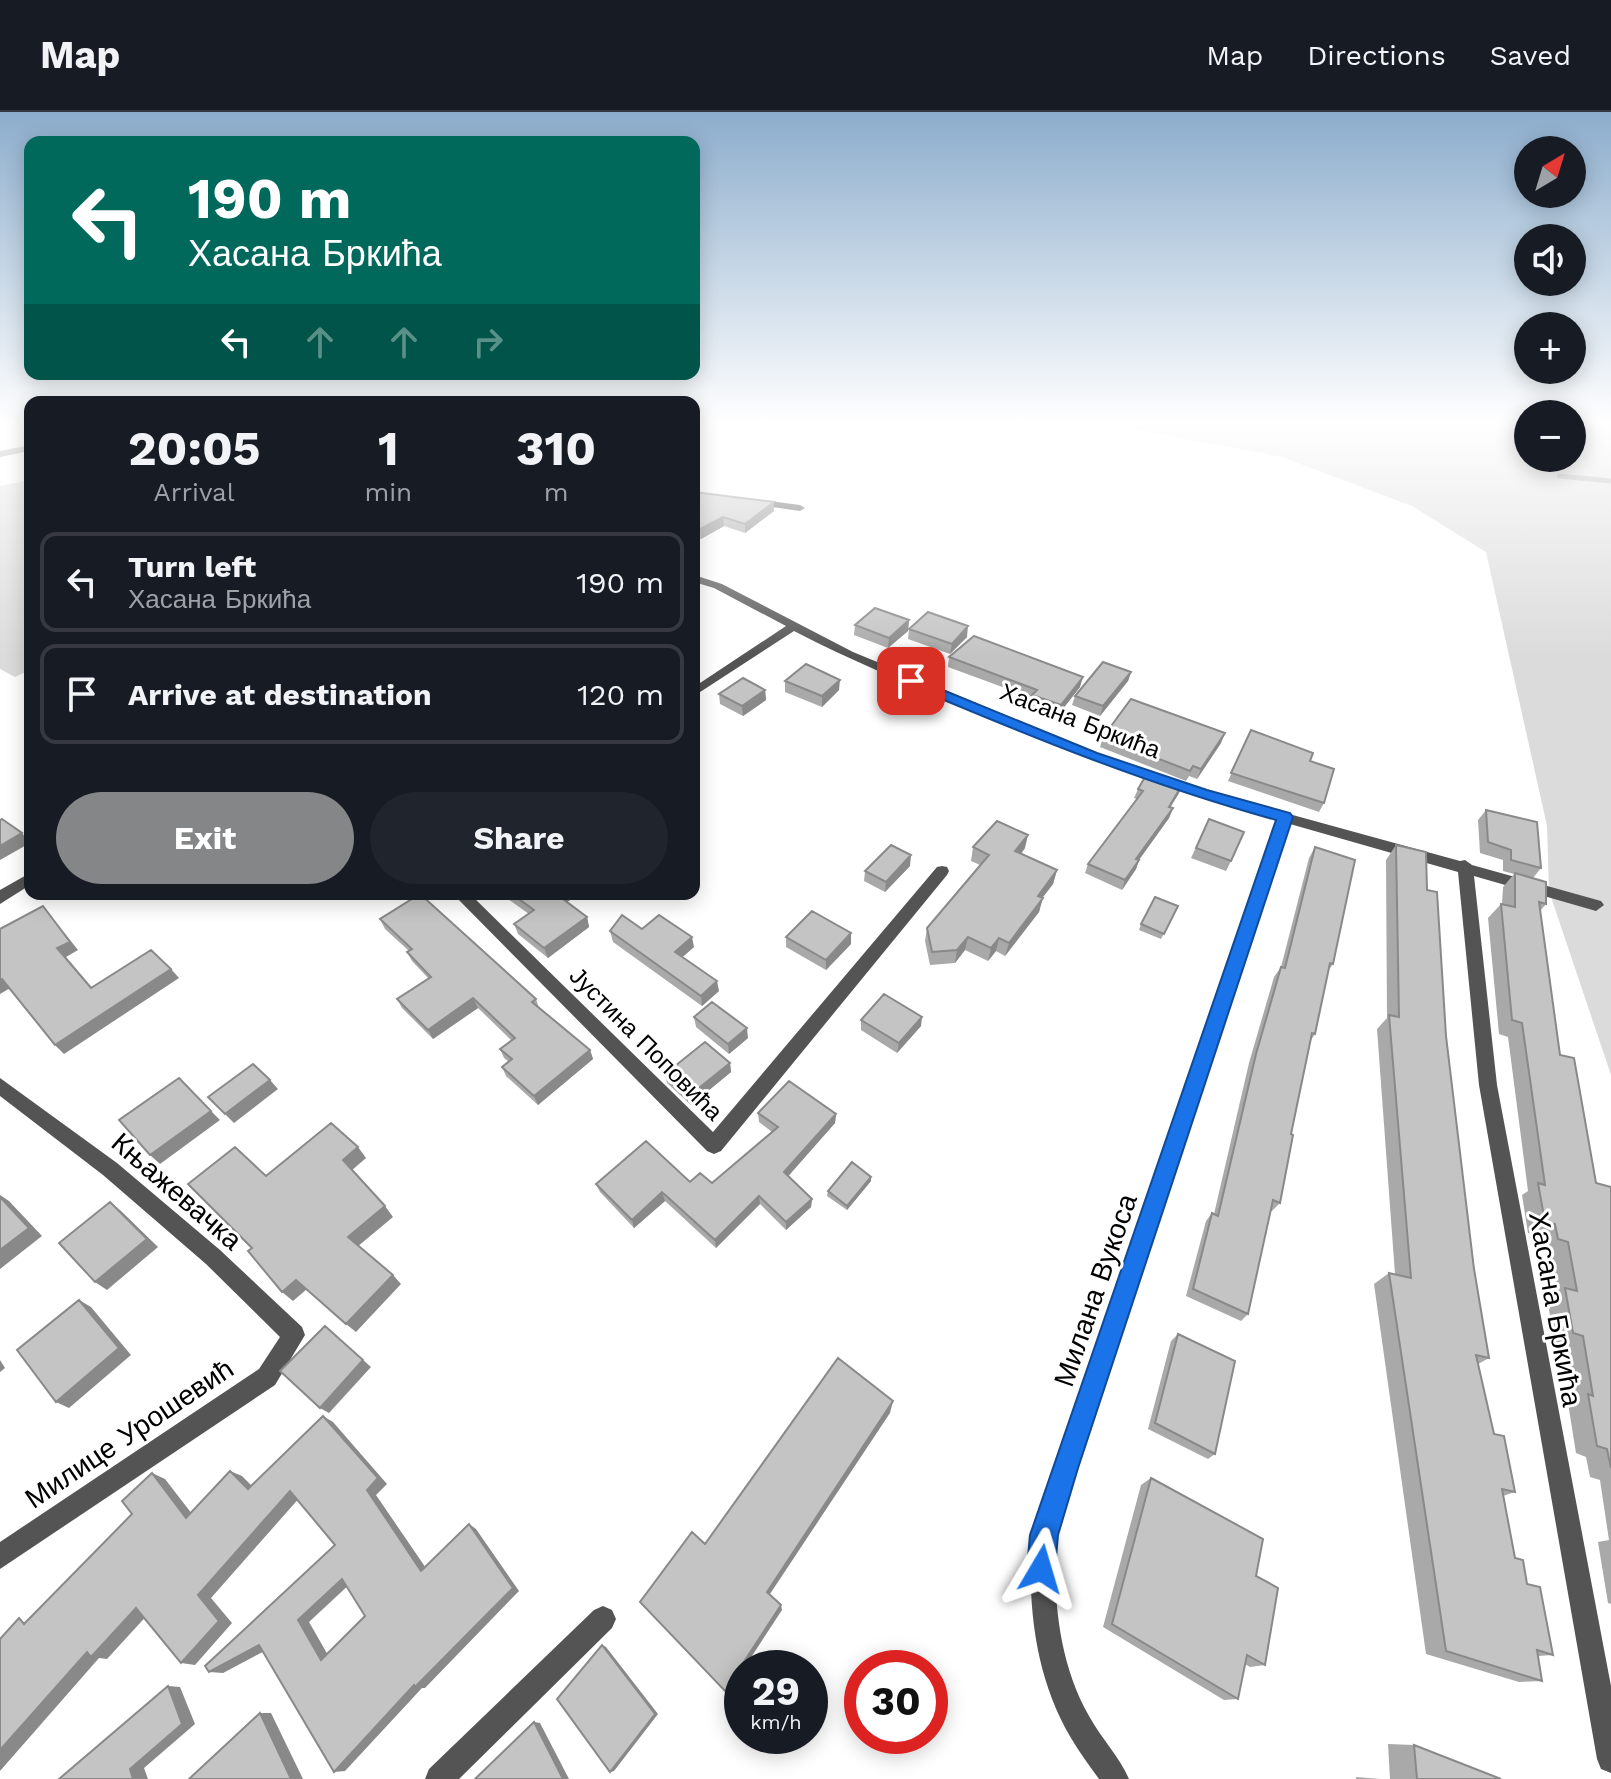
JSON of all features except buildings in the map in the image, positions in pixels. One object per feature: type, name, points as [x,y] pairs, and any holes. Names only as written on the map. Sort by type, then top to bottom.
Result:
[{"type":"street","points":[[753,502],[800,508]]},
{"type":"street","name":"Хасана Бркића","points":[[700,580],[718,586],[862,661],[1092,756],[1201,794],[1465,865],[1596,905]]},
{"type":"street","points":[[700,688],[792,627]]},
{"type":"street","name":"Милана Вукоса","points":[[1115,1779],[1079,1726],[1054,1663],[1042,1600],[1044,1535],[1285,817]]},
{"type":"street","name":"Хасана Бркића","points":[[1465,865],[1488,1085],[1611,1759]]},
{"type":"street","name":"Јустина Поповића","points":[[467,900],[714,1145],[942,871]]},
{"type":"street","points":[[0,898],[24,882]]},
{"type":"street","name":"Књажевачка","points":[[0,1086],[110,1169],[213,1257],[294,1335],[284,1353]]},
{"type":"street","name":"Милице Урошевић","points":[[0,1557],[267,1377],[284,1353]]},
{"type":"street","points":[[439,1779],[603,1619]]},
{"type":"shaded area","points":[[0,502],[24,502],[24,673],[15,677],[0,669]]},
{"type":"shaded area","points":[[1401,502],[1611,502],[1611,1075],[1549,891],[1547,826],[1486,552]]},
{"type":"route","points":[[911,681],[1092,756],[1201,794],[1285,817],[1065,1468],[1044,1535],[1041,1569]]}]
